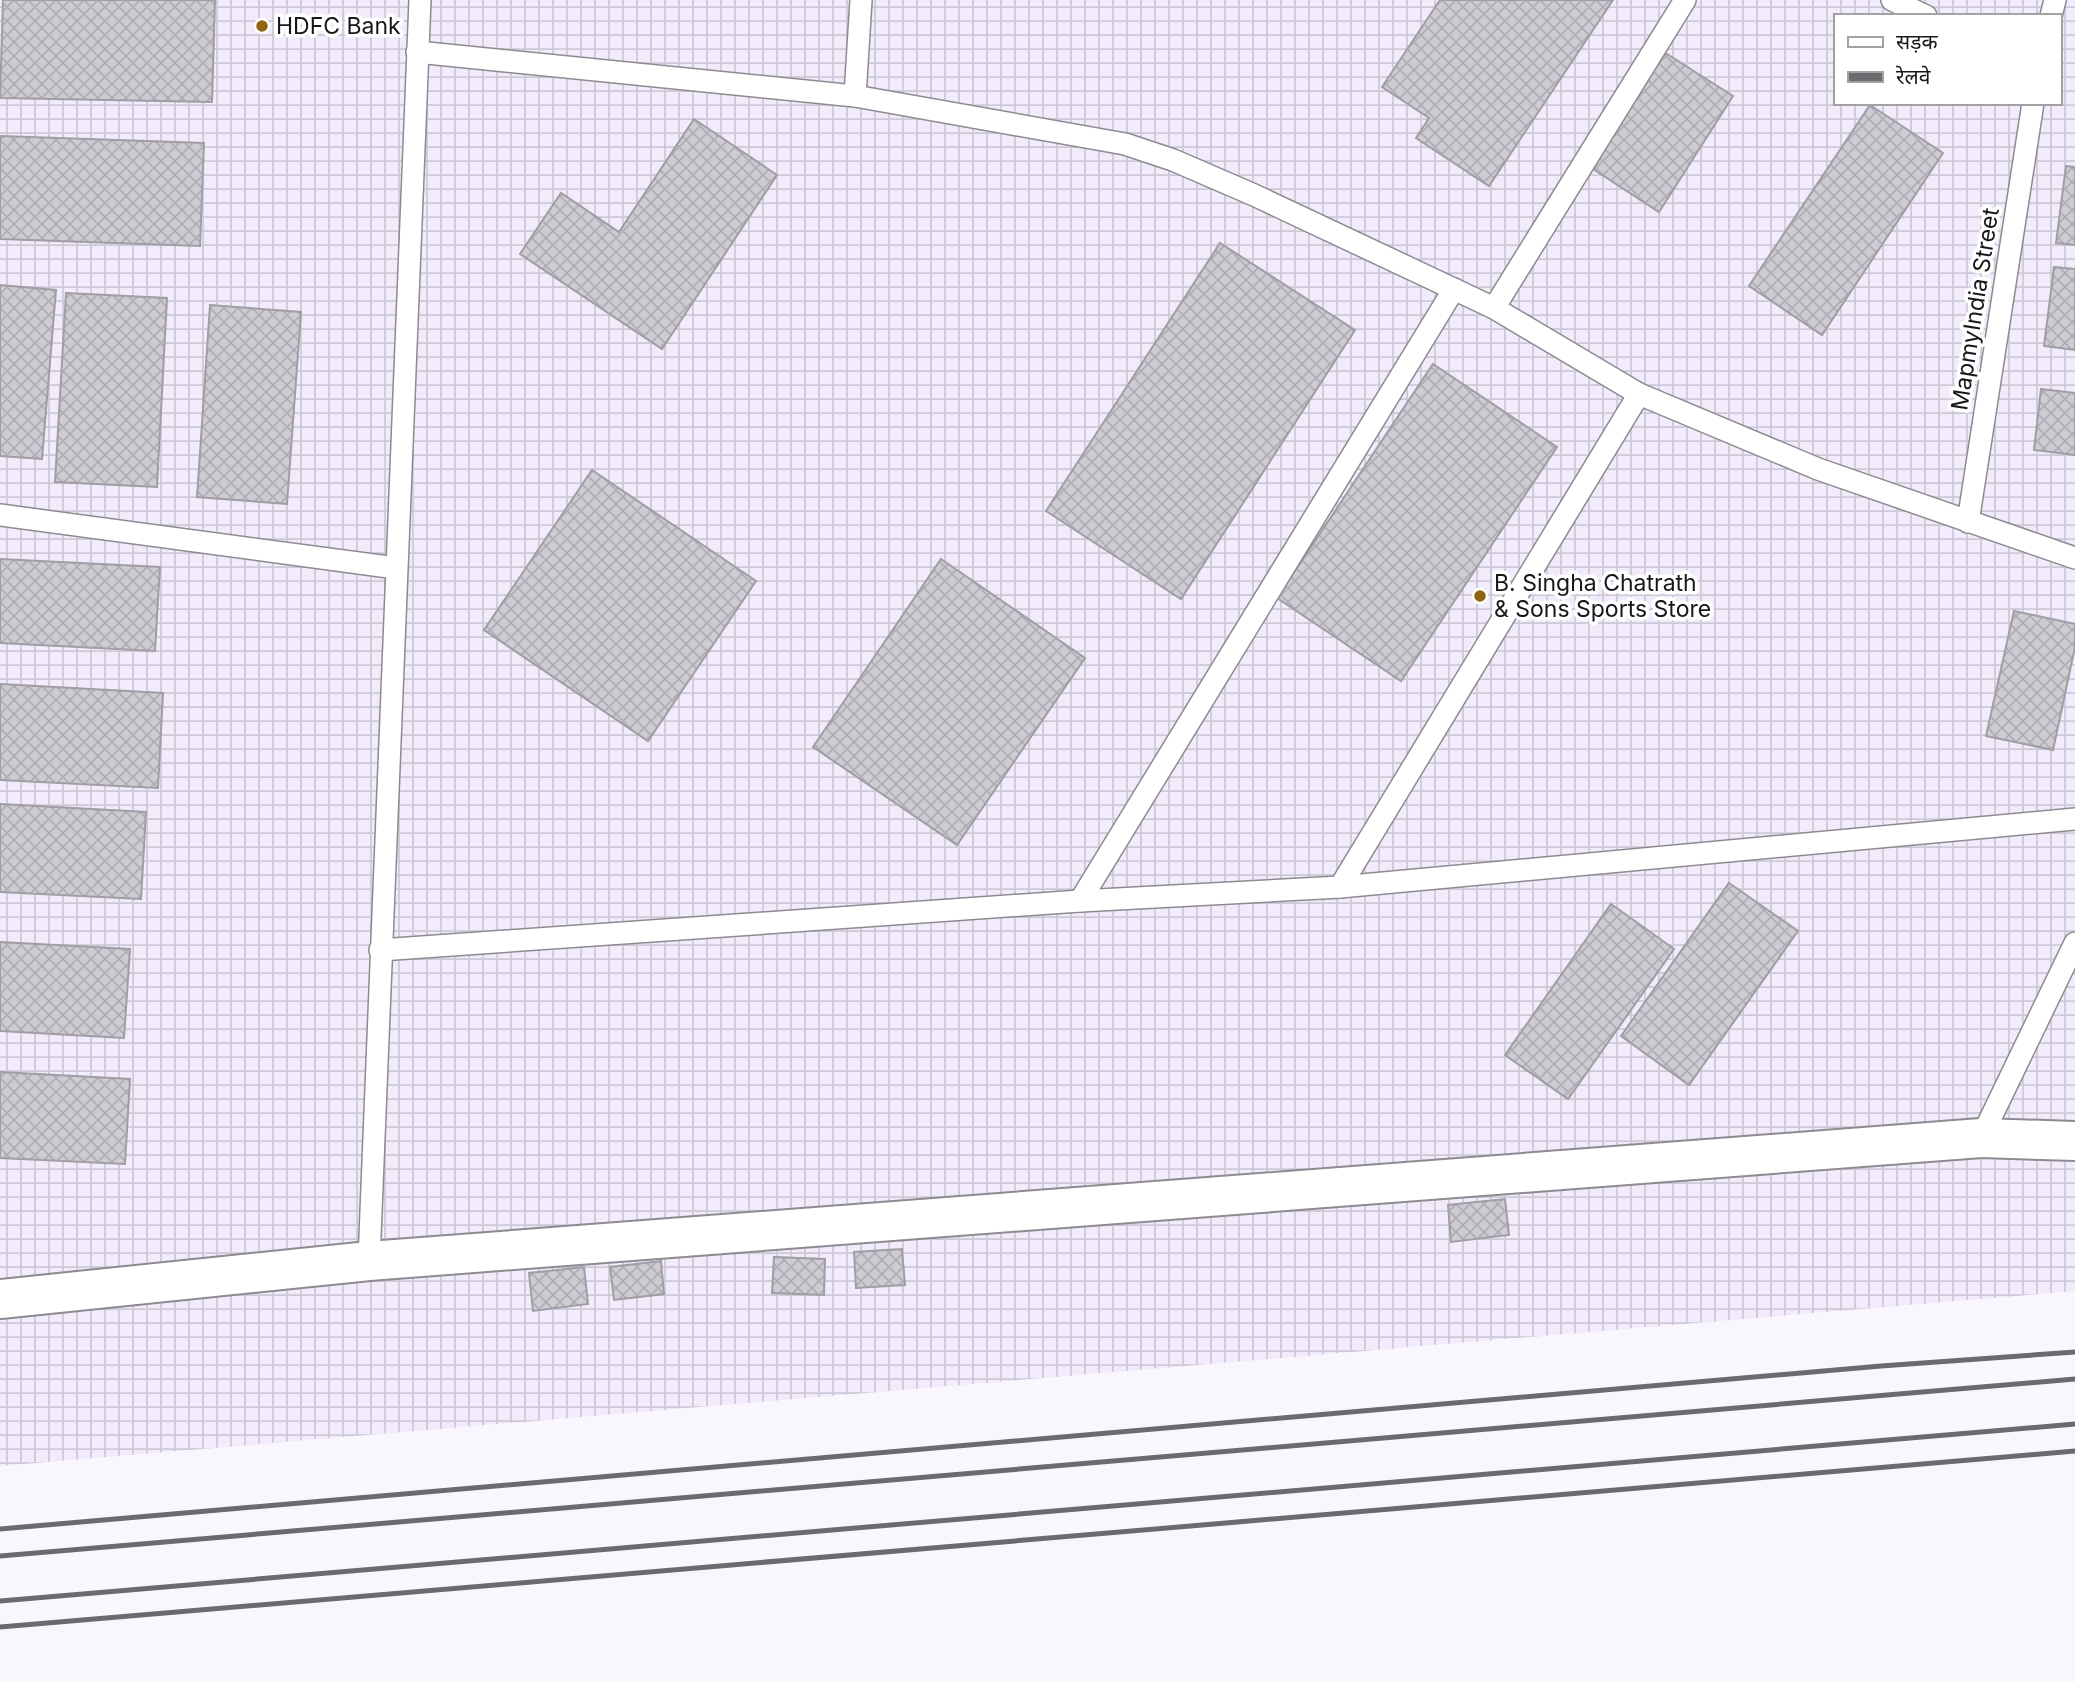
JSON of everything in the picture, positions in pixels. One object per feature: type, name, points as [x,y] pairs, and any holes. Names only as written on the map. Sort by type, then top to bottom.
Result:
[{"type":"street","points":[[0,1298],[369,1261],[1981,1138],[2075,1141]]},
{"type":"lane","points":[[369,1261],[420,0]]},
{"type":"lane","points":[[855,96],[862,0]]},
{"type":"lane","points":[[1494,308],[1685,0]]},
{"type":"lane","points":[[1892,0],[1922,14]]},
{"type":"lane","points":[[417,52],[855,96],[1137,148],[1173,160],[1254,195],[1494,308],[1639,394],[1818,469],[2075,558]]},
{"type":"lane","name":"MapmyIndia Street","points":[[1968,522],[2033,105]]},
{"type":"lane","points":[[1080,901],[1454,289]]},
{"type":"lane","points":[[1340,887],[1639,394]]},
{"type":"lane","points":[[0,515],[396,568]]},
{"type":"lane","points":[[380,950],[1080,901],[1340,887],[2075,819]]},
{"type":"lane","points":[[1981,1138],[2075,943]]},
{"type":"shaded area","points":[[0,0],[2075,0],[2075,1291],[0,1466]]},
{"type":"building","points":[[3,0],[215,0],[212,102],[0,98]]},
{"type":"building","points":[[1440,0],[1613,0],[1489,186],[1416,138],[1429,118],[1382,87]]},
{"type":"building","points":[[1664,52],[1733,96],[1659,212],[1590,167]]},
{"type":"building","points":[[1870,105],[1943,153],[1822,335],[1749,286]]},
{"type":"building","points":[[694,119],[777,175],[662,349],[520,254],[561,193],[619,232]]},
{"type":"building","points":[[0,136],[204,143],[200,246],[0,239]]},
{"type":"building","points":[[2066,166],[2075,167],[2075,245],[2056,243]]},
{"type":"building","points":[[1220,243],[1355,330],[1181,599],[1046,511]]},
{"type":"building","points":[[2054,267],[2075,269],[2075,350],[2044,346]]},
{"type":"building","points":[[0,285],[56,290],[42,459],[0,456]]},
{"type":"building","points":[[66,293],[167,298],[157,487],[55,482]]},
{"type":"building","points":[[210,305],[301,312],[287,504],[197,497]]},
{"type":"building","points":[[1433,364],[1557,447],[1401,681],[1277,598]]},
{"type":"building","points":[[2041,389],[2075,393],[2075,455],[2034,450]]},
{"type":"building","points":[[592,470],[756,581],[648,741],[484,630]]},
{"type":"building","points":[[0,559],[160,567],[155,651],[0,643]]},
{"type":"building","points":[[941,559],[1085,658],[957,845],[813,747]]},
{"type":"building","points":[[2014,611],[2075,624],[2075,647],[2053,750],[1986,736]]},
{"type":"building","points":[[0,684],[163,693],[158,788],[0,780]]},
{"type":"building","points":[[0,804],[146,812],[141,899],[0,892]]},
{"type":"building","points":[[1729,883],[1798,931],[1689,1085],[1621,1036]]},
{"type":"building","points":[[1611,904],[1674,949],[1568,1099],[1505,1055]]},
{"type":"building","points":[[0,942],[130,949],[124,1038],[0,1031]]},
{"type":"building","points":[[0,1072],[130,1079],[125,1164],[0,1158]]},
{"type":"building","points":[[1505,1199],[1509,1235],[1451,1242],[1448,1205]]},
{"type":"building","points":[[902,1249],[905,1285],[856,1288],[854,1252]]},
{"type":"building","points":[[774,1257],[825,1259],[824,1295],[772,1293]]},
{"type":"building","points":[[661,1261],[664,1294],[614,1300],[610,1267]]},
{"type":"building","points":[[584,1267],[588,1304],[533,1311],[529,1273]]},
{"type":"railway","points":[[0,1529],[1881,1366],[2075,1352]]},
{"type":"railway","points":[[0,1556],[2075,1379]]},
{"type":"railway","points":[[0,1601],[2075,1424]]},
{"type":"railway","points":[[0,1627],[2075,1451]]},
{"type":"place","name":"HDFC Bank","points":[[262,26]]},
{"type":"place","name":"B. Singha Chatrath & Sons Sports Store","points":[[1480,596]]}]
